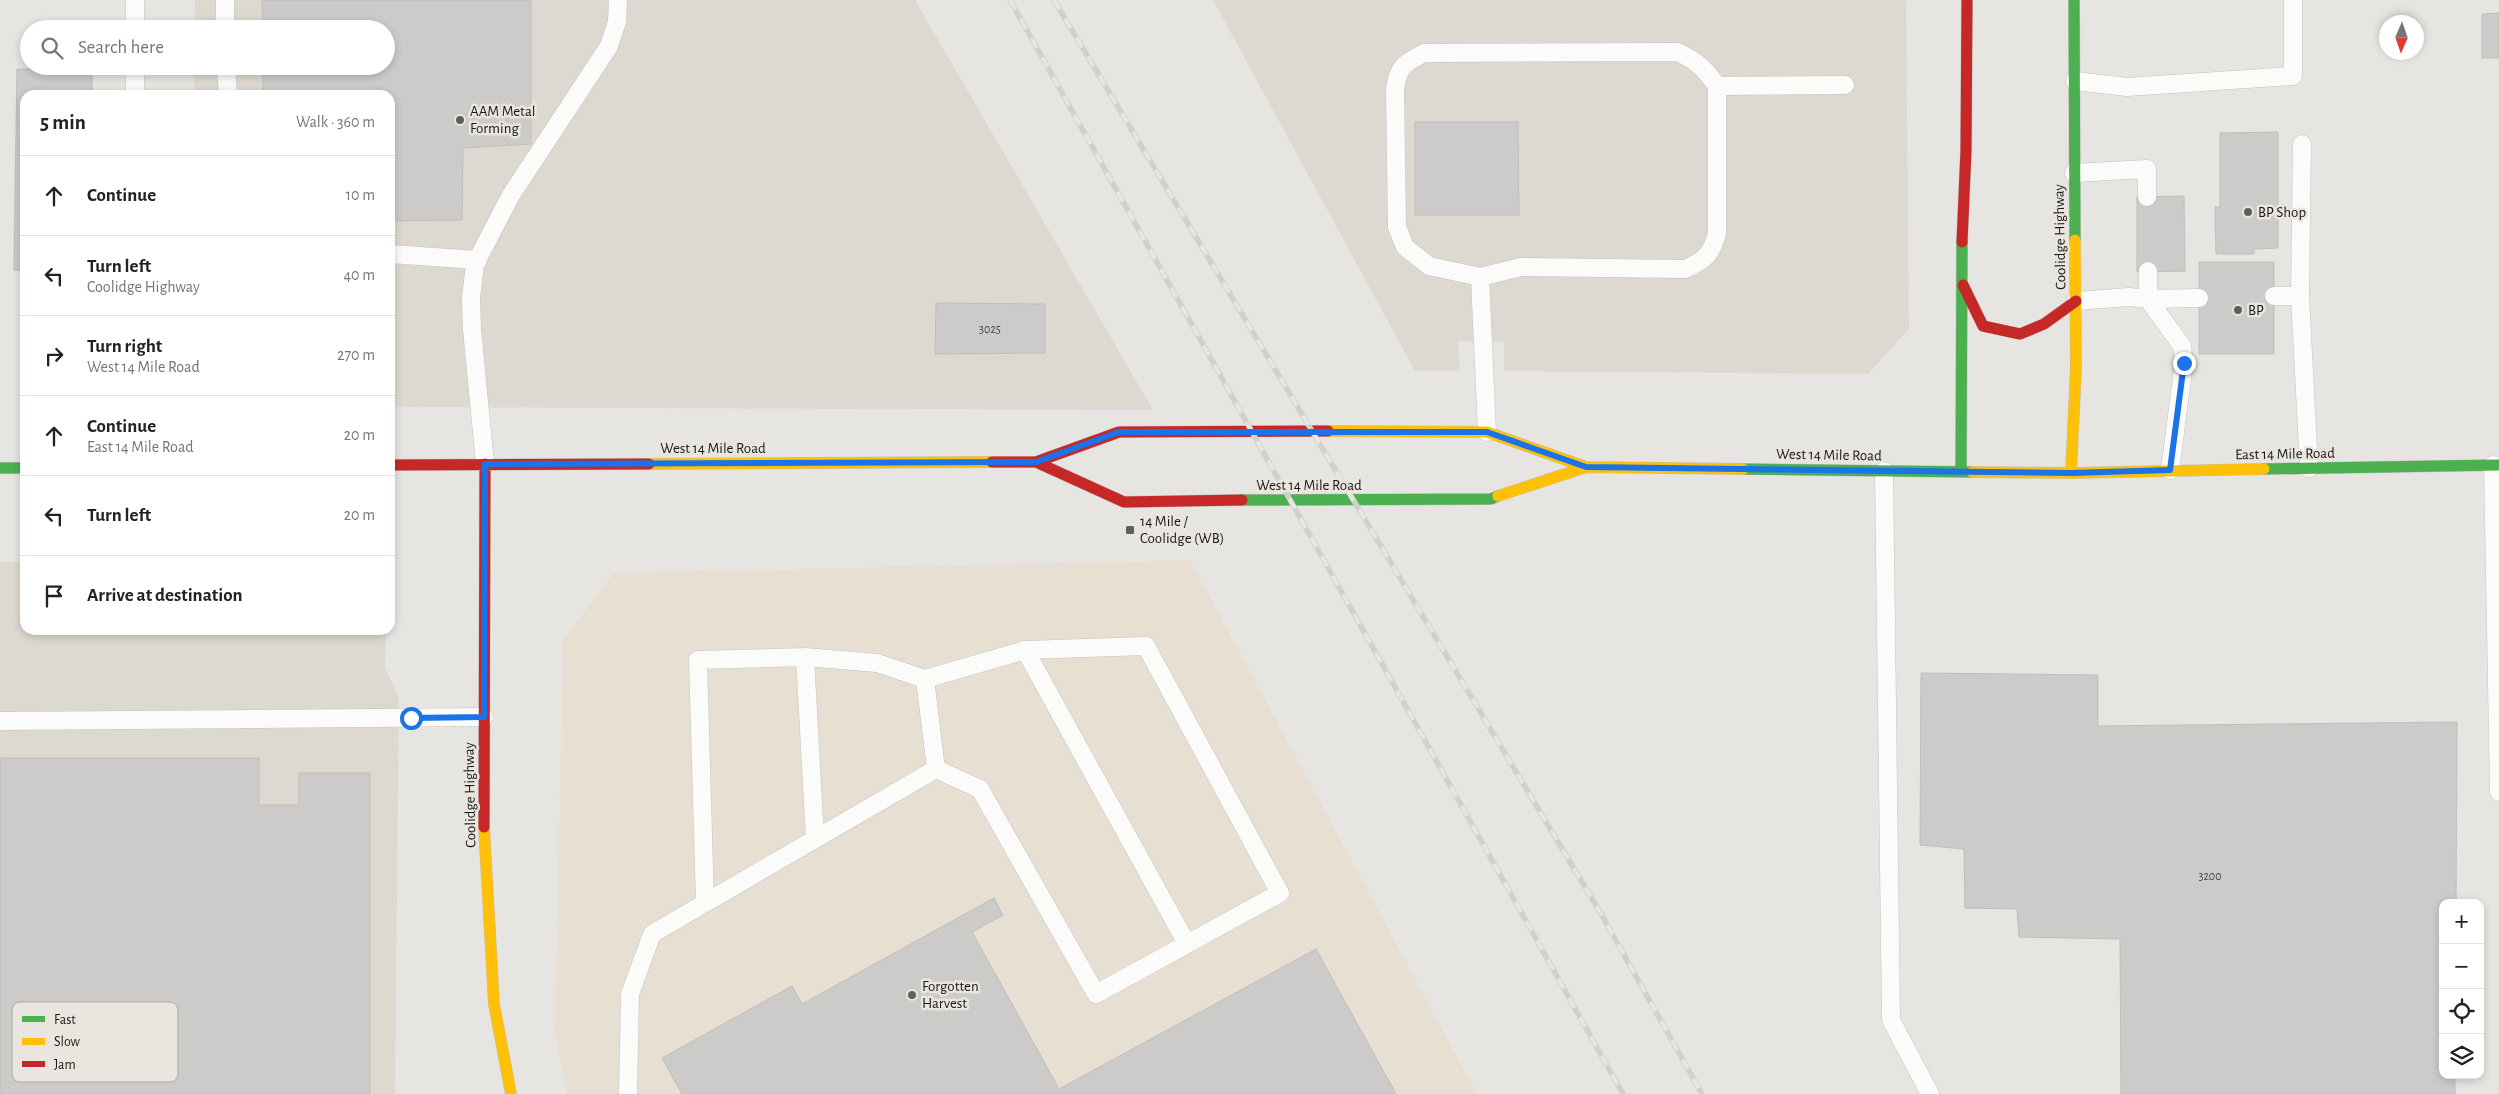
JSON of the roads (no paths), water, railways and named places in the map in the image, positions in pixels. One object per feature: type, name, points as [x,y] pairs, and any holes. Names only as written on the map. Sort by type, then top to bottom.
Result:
[{"type":"main road","points":[[1961,471],[1960,279],[1966,150],[1967,0]]},
{"type":"main road","name":"Coolidge Highway","points":[[2071,473],[2076,368],[2074,0]]},
{"type":"main road","points":[[1960,279],[1983,326],[2020,334],[2044,324],[2076,301]]},
{"type":"main road","name":"West 14 Mile Road","points":[[395,465],[1036,462],[1119,432],[1487,432],[1586,467],[2071,473]]},
{"type":"main road","name":"West 14 Mile Road","points":[[1036,462],[1124,502],[1271,499],[1491,499],[1586,467]]},
{"type":"main road","name":"Coolidge Highway","points":[[485,464],[483,813],[494,1004],[511,1094]]},
{"type":"main road","name":"East 14 Mile Road","points":[[2071,473],[2496,465]]},
{"type":"main road","points":[[0,468],[20,468]]},
{"type":"lane","points":[[135,0],[135,20]]},
{"type":"lane","points":[[225,0],[225,20]]},
{"type":"lane","points":[[485,464],[471,298],[478,260],[511,195],[609,46],[617,22],[618,0]]},
{"type":"lane","points":[[2075,82],[2127,87],[2293,76],[2293,0]]},
{"type":"lane","points":[[1677,52],[1694,60],[1704,68],[1717,86],[1717,233],[1713,249],[1702,262],[1685,269],[1521,267],[1480,276],[1429,266],[1405,247],[1397,227],[1395,89],[1397,73],[1408,62],[1424,54],[1677,52]]},
{"type":"lane","points":[[135,75],[135,90]]},
{"type":"lane","points":[[227,75],[228,90]]},
{"type":"lane","points":[[1717,86],[1845,85]]},
{"type":"lane","points":[[2302,144],[2300,296],[2309,468]]},
{"type":"lane","points":[[2074,173],[2146,169],[2147,196]]},
{"type":"lane","points":[[395,254],[478,260]]},
{"type":"lane","points":[[2148,271],[2148,298],[2182,346],[2184,363],[2170,470]]},
{"type":"lane","points":[[1480,276],[1487,432]]},
{"type":"lane","points":[[2076,301],[2129,296],[2199,298]]},
{"type":"lane","points":[[2274,296],[2300,296]]},
{"type":"lane","points":[[2496,465],[2499,792]]},
{"type":"lane","points":[[1884,471],[1891,1020],[1930,1094]]},
{"type":"lane","points":[[705,903],[698,660],[806,657],[877,663],[925,679],[1025,650],[1146,646],[1280,892],[1096,994],[980,789],[936,769]]},
{"type":"lane","points":[[1025,650],[1187,944]]},
{"type":"lane","points":[[806,657],[815,838]]},
{"type":"lane","points":[[925,679],[936,769]]},
{"type":"lane","points":[[0,721],[484,717]]},
{"type":"lane","points":[[628,1094],[630,994],[652,934],[936,769]]},
{"type":"railway","points":[[1010,0],[1623,1094]]},
{"type":"railway","points":[[1054,0],[1600,912],[1702,1094]]},
{"type":"place","name":"AAM Metal Forming","points":[[460,120]]},
{"type":"place","name":"BP Shop","points":[[2248,212]]},
{"type":"place","name":"BP","points":[[2238,310]]},
{"type":"place","name":"14 Mile / Coolidge (WB)","points":[[1130,530]]},
{"type":"place","name":"Forgotten Harvest","points":[[912,995]]}]
